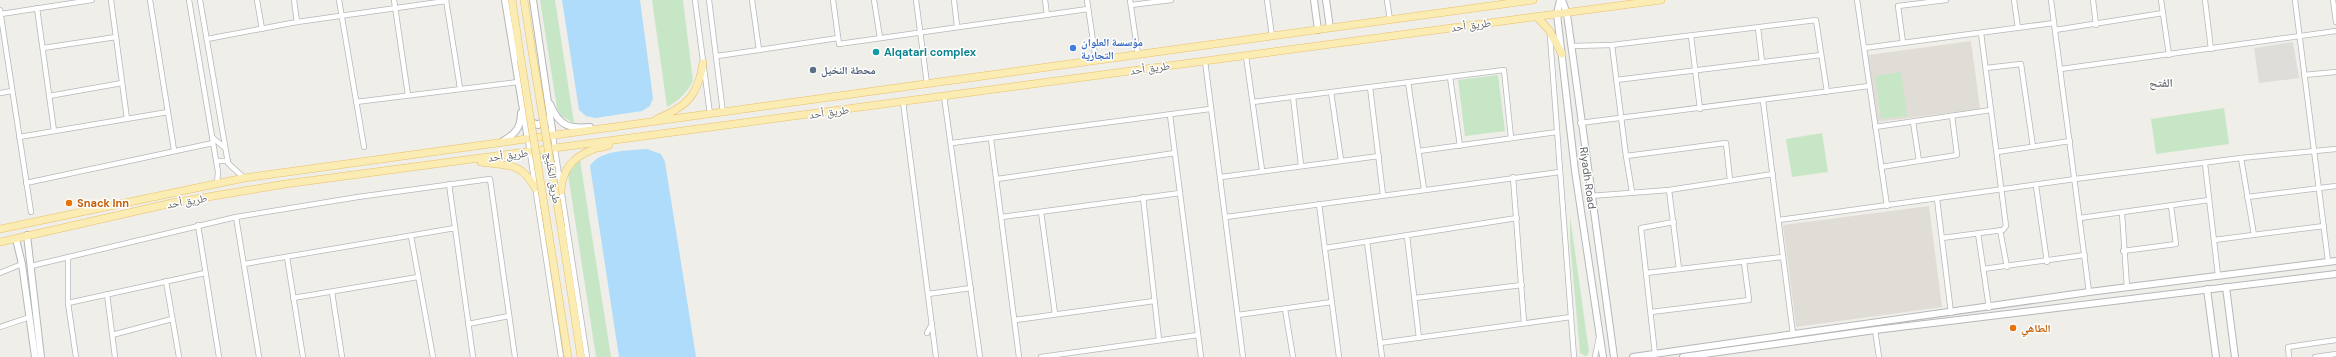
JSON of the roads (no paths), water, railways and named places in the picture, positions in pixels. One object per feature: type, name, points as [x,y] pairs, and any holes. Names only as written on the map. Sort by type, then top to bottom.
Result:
[{"type":"main road","name":"طريق الخليج","points":[[512,0],[568,357]]},
{"type":"main road","name":"طريق الخليج","points":[[524,0],[581,357]]},
{"type":"main road","name":"طريق أحد","points":[[0,229],[244,178],[528,140],[1533,0]]},
{"type":"main road","name":"طريق أحد","points":[[0,242],[187,200],[285,184],[474,160],[1557,14],[1567,14],[1661,0]]},
{"type":"main road","points":[[1537,17],[1549,30],[1562,54]]},
{"type":"main road","points":[[646,123],[666,115],[687,102],[698,88],[703,63]]},
{"type":"main road","points":[[561,191],[562,178],[570,163],[579,156],[606,146],[616,140]]},
{"type":"main road","points":[[474,160],[512,166],[522,171],[535,188]]},
{"type":"street","points":[[0,14],[92,0]]},
{"type":"street","points":[[111,0],[127,118]]},
{"type":"street","points":[[150,0],[174,150]]},
{"type":"street","points":[[189,0],[216,161],[217,184]]},
{"type":"street","points":[[200,0],[228,161],[244,178]]},
{"type":"street","points":[[257,0],[262,29]]},
{"type":"street","points":[[294,0],[297,22]]},
{"type":"street","points":[[339,0],[364,147]]},
{"type":"street","points":[[394,0],[408,95]]},
{"type":"street","points":[[207,38],[297,22],[396,10],[446,0],[460,88]]},
{"type":"street","points":[[505,0],[561,357]]},
{"type":"street","points":[[532,0],[587,357]]},
{"type":"street","points":[[695,0],[710,114]]},
{"type":"street","points":[[709,0],[723,112]]},
{"type":"street","points":[[752,0],[759,50]]},
{"type":"street","points":[[833,0],[839,44],[957,26],[1088,10]]},
{"type":"street","points":[[874,0],[880,38]]},
{"type":"street","points":[[916,0],[927,84]]},
{"type":"street","points":[[954,0],[957,26]]},
{"type":"street","points":[[1045,0],[1047,15]]},
{"type":"street","points":[[1087,0],[1096,61]]},
{"type":"street","points":[[1138,55],[1131,2],[1171,0]]},
{"type":"street","points":[[1267,0],[1272,36]]},
{"type":"street","points":[[1314,0],[1318,30]]},
{"type":"street","points":[[1326,0],[1330,28]]},
{"type":"street","points":[[1388,0],[1390,20]]},
{"type":"street","points":[[1561,0],[1557,14],[1575,171],[1603,357]]},
{"type":"street","name":"Riyadh Road","points":[[1561,0],[1567,14],[1590,196],[1614,357]]},
{"type":"street","points":[[1857,0],[1887,206]]},
{"type":"street","points":[[1902,43],[1898,6],[1946,0]]},
{"type":"street","points":[[2014,0],[2018,28]]},
{"type":"street","points":[[2051,0],[2089,292]]},
{"type":"street","points":[[2093,0],[2096,25]]},
{"type":"street","points":[[2161,0],[2169,55]]},
{"type":"street","points":[[2205,0],[2211,49]]},
{"type":"street","points":[[2295,0],[2328,261]]},
{"type":"street","points":[[2333,0],[2336,22]]},
{"type":"street","points":[[37,8],[54,131]]},
{"type":"street","points":[[0,10],[31,212]]},
{"type":"street","points":[[2055,30],[2096,25],[2163,13]]},
{"type":"street","points":[[1571,46],[1612,45],[1816,20],[1827,92]]},
{"type":"street","points":[[1864,48],[2054,23]]},
{"type":"street","points":[[1758,28],[1762,62]]},
{"type":"street","points":[[1549,30],[1574,357]]},
{"type":"street","points":[[2061,69],[2336,32]]},
{"type":"street","points":[[1942,238],[2000,230],[2006,226],[1981,33]]},
{"type":"street","points":[[1691,36],[1700,109]]},
{"type":"street","points":[[43,48],[116,37]]},
{"type":"street","points":[[717,56],[838,38]]},
{"type":"street","points":[[1612,45],[1632,192]]},
{"type":"street","points":[[1616,80],[1821,55]]},
{"type":"street","points":[[1246,56],[1262,170]]},
{"type":"street","points":[[1205,61],[1243,357]]},
{"type":"street","points":[[1986,68],[2020,64],[2033,147]]},
{"type":"street","points":[[1253,102],[1504,70],[1511,138]]},
{"type":"street","points":[[2304,75],[2336,72]]},
{"type":"street","points":[[1450,77],[1460,146]]},
{"type":"street","points":[[356,102],[518,82]]},
{"type":"street","points":[[1408,82],[1424,189]]},
{"type":"street","points":[[49,96],[122,83]]},
{"type":"street","points":[[1580,123],[1763,101],[1869,86]]},
{"type":"street","points":[[1370,87],[1383,195]]},
{"type":"street","points":[[0,93],[12,91]]},
{"type":"street","points":[[1331,92],[1341,160]]},
{"type":"street","points":[[944,96],[952,143],[980,357]]},
{"type":"street","points":[[499,144],[514,135],[520,125],[521,97]]},
{"type":"street","points":[[1293,97],[1301,165]]},
{"type":"street","points":[[547,98],[557,119],[564,124],[573,127],[602,129]]},
{"type":"street","points":[[1763,101],[1793,334]]},
{"type":"street","points":[[903,102],[936,357]]},
{"type":"street","points":[[522,107],[529,121],[538,125],[546,119],[548,107]]},
{"type":"street","points":[[952,143],[1210,109]]},
{"type":"street","points":[[1875,127],[1991,110]]},
{"type":"street","points":[[19,137],[168,112]]},
{"type":"street","points":[[1170,115],[1201,357]]},
{"type":"street","points":[[1881,167],[1957,155],[1952,116]]},
{"type":"street","points":[[1913,122],[1918,161]]},
{"type":"street","points":[[1419,151],[1558,132]]},
{"type":"street","points":[[212,136],[225,148]]},
{"type":"street","points":[[991,139],[1019,357]]},
{"type":"street","points":[[1997,152],[2070,140]]},
{"type":"street","points":[[26,183],[174,150],[213,143]]},
{"type":"street","points":[[1626,156],[1726,143],[1730,180]]},
{"type":"street","points":[[1779,220],[2241,158],[2336,149]]},
{"type":"street","points":[[997,179],[1175,153]]},
{"type":"street","points":[[1220,177],[1262,170],[1379,156]]},
{"type":"street","points":[[2241,158],[2254,235]]},
{"type":"street","points":[[534,180],[536,163],[543,159],[553,160],[560,179]]},
{"type":"street","points":[[216,161],[228,161]]},
{"type":"street","points":[[2205,164],[2218,275]]},
{"type":"street","points":[[1226,216],[1560,172]]},
{"type":"street","points":[[1590,196],[1668,190],[1773,174]]},
{"type":"street","points":[[1513,178],[1524,322]]},
{"type":"street","points":[[31,266],[236,217],[490,179],[515,357]]},
{"type":"street","points":[[449,184],[473,357]]},
{"type":"street","points":[[2036,186],[2047,262]]},
{"type":"street","points":[[2247,197],[2336,186]]},
{"type":"street","points":[[1668,190],[1674,222],[1679,269]]},
{"type":"street","points":[[1002,217],[1180,193]]},
{"type":"street","points":[[1143,197],[1159,340]]},
{"type":"street","points":[[1937,199],[1951,313]]},
{"type":"street","points":[[2080,218],[2209,200]]},
{"type":"street","points":[[1319,204],[1339,357]]},
{"type":"street","points":[[2123,251],[2176,244],[2172,206]]},
{"type":"street","points":[[1041,212],[1055,314]]},
{"type":"street","points":[[2122,213],[2123,251],[2127,287]]},
{"type":"street","points":[[236,217],[259,357]]},
{"type":"street","points":[[1325,248],[1517,218]]},
{"type":"street","points":[[1655,354],[1641,228],[1674,222]]},
{"type":"street","points":[[198,225],[219,357]]},
{"type":"street","points":[[2214,240],[2324,226]]},
{"type":"street","points":[[244,264],[455,228]]},
{"type":"street","points":[[2000,230],[2007,267]]},
{"type":"street","points":[[1978,233],[1989,308]]},
{"type":"street","points":[[27,235],[41,357]]},
{"type":"street","points":[[411,236],[433,357]]},
{"type":"street","points":[[1407,236],[1419,338]]},
{"type":"street","points":[[16,239],[22,264],[35,357]]},
{"type":"street","points":[[1368,242],[1382,357]]},
{"type":"street","points":[[1983,269],[2047,262],[2085,255]]},
{"type":"street","points":[[68,257],[68,303],[76,357]]},
{"type":"street","points":[[287,257],[303,357]]},
{"type":"street","points":[[1646,273],[1784,257]]},
{"type":"street","points":[[1633,357],[1989,308],[2089,292],[2336,261]]},
{"type":"street","points":[[1651,312],[1749,300],[1744,262]]},
{"type":"street","points":[[0,273],[22,264]]},
{"type":"street","points":[[68,303],[205,273]]},
{"type":"street","points":[[1683,357],[1875,330],[2336,274]]},
{"type":"street","points":[[293,298],[418,277]]},
{"type":"street","points":[[166,281],[179,357]]},
{"type":"street","points":[[1415,298],[1522,285]]},
{"type":"street","points":[[2226,287],[2235,357]]},
{"type":"street","points":[[928,294],[971,288]]},
{"type":"street","points":[[2207,289],[2216,357]]},
{"type":"street","points":[[332,292],[342,357]]},
{"type":"street","points":[[107,294],[115,357]]},
{"type":"street","points":[[1015,320],[1154,301]]},
{"type":"street","points":[[1238,315],[1332,302]]},
{"type":"street","points":[[1285,308],[1293,357]]},
{"type":"street","points":[[468,324],[509,316]]},
{"type":"street","points":[[0,328],[30,317]]},
{"type":"street","points":[[1380,343],[1524,322],[1571,317]]},
{"type":"street","points":[[112,335],[172,319]]},
{"type":"street","points":[[927,333],[932,324]]},
{"type":"street","points":[[1875,330],[1879,357]]},
{"type":"street","points":[[1595,357],[1599,333]]},
{"type":"street","points":[[1041,357],[1198,335]]},
{"type":"street","points":[[2289,357],[2288,347],[2336,340]]},
{"type":"street","points":[[2315,357],[2336,354]]},
{"type":"water","points":[[562,0],[640,0],[653,98],[650,106],[642,111],[595,118],[586,116],[579,110]]},
{"type":"water","points":[[647,149],[661,154],[665,162],[696,357],[619,357],[590,166],[601,156],[616,152]]},
{"type":"place","name":"مؤسسة العلوان التجارية","points":[[1073,48]]},
{"type":"place","name":"Alqatari complex","points":[[876,52]]},
{"type":"place","name":"محطة النخيل","points":[[813,70]]},
{"type":"place","name":"Snack Inn","points":[[69,203]]},
{"type":"place","name":"الطاهي","points":[[2013,328]]},
{"type":"district","name":"الفتح","points":[[2161,83]]}]
